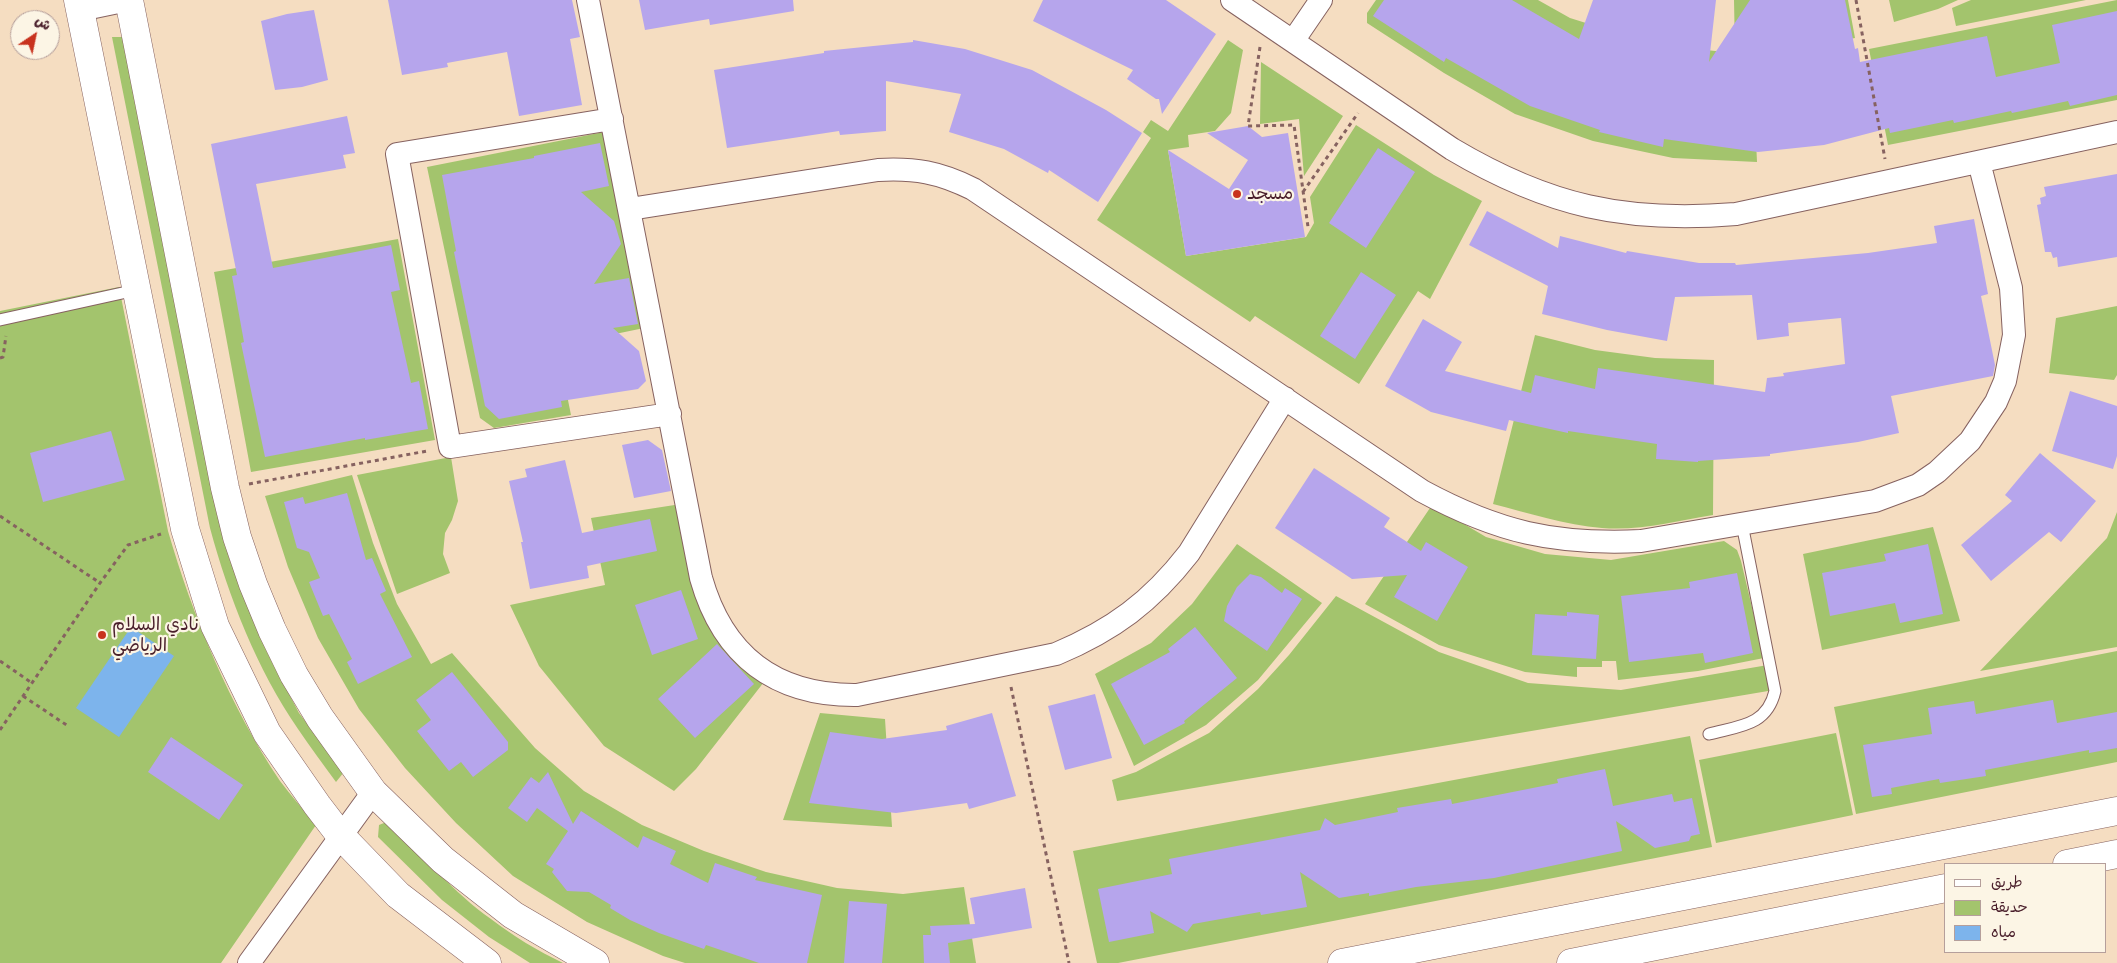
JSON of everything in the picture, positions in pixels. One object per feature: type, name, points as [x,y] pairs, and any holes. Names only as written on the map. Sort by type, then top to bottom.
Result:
[{"type":"street","points":[[487,963],[398,895],[340,835],[317,806],[268,733],[215,626],[186,529],[79,5],[128,0],[225,488],[240,546],[253,584],[272,630],[294,675],[320,718],[373,792],[443,860],[513,915],[595,963]]},
{"type":"street","points":[[588,0],[701,578],[716,618],[728,637],[742,654],[776,678],[795,687],[836,695],[857,695],[1056,654],[1083,643],[1134,612],[1154,594],[1189,553],[1285,398]]},
{"type":"street","points":[[1232,0],[1452,149],[1513,182],[1579,205],[1618,213],[1667,217],[1736,214],[2117,132]]},
{"type":"street","points":[[1293,41],[1321,0]]},
{"type":"street","points":[[612,119],[397,154],[450,447],[670,414]]},
{"type":"street","points":[[630,209],[878,170],[905,169],[929,172],[951,178],[973,189],[1422,491],[1473,516],[1512,530],[1576,542],[1641,541],[1875,501],[1918,485],[1943,468],[1970,441],[1984,423],[1996,402],[2010,358],[2014,335],[2014,311],[2011,288],[1978,162]]},
{"type":"street","points":[[249,963],[373,792]]},
{"type":"street","points":[[1342,963],[2117,811]]},
{"type":"street","points":[[2072,863],[2117,854]]},
{"type":"street","points":[[1571,963],[1944,888]]},
{"type":"lane","points":[[0,320],[136,290]]},
{"type":"lane","points":[[1708,734],[1753,722],[1769,708],[1775,691],[1742,524]]},
{"type":"path","points":[[1856,0],[1889,182]]},
{"type":"path","points":[[1264,22],[1248,126],[1294,125],[1308,227]]},
{"type":"path","points":[[1303,192],[1371,94]]},
{"type":"path","points":[[225,488],[450,447]]},
{"type":"path","points":[[0,516],[100,583]]},
{"type":"path","points":[[0,730],[128,545],[168,531]]},
{"type":"path","points":[[0,661],[32,683]]},
{"type":"path","points":[[1006,664],[1069,963]]},
{"type":"path","points":[[23,696],[68,726]]},
{"type":"green space","points":[[1376,0],[1538,0],[1570,18],[1621,34],[1686,48],[1735,53],[1734,0],[1848,0],[1855,38],[1814,46],[1752,53],[1757,162],[1673,158],[1593,141],[1515,114],[1444,73],[1367,23],[1367,13]]},
{"type":"green space","points":[[1889,0],[1958,0],[1938,9],[1894,22]]},
{"type":"green space","points":[[1971,0],[2086,0],[1956,26],[1952,8]]},
{"type":"green space","points":[[2117,0],[2117,100],[1888,145],[1869,49]]},
{"type":"green space","points":[[112,37],[123,37],[229,558],[267,652],[299,713],[344,772],[336,782],[283,706],[257,657],[235,607],[210,528]]},
{"type":"green space","points":[[1228,40],[1243,50],[1231,113],[1215,131],[1188,135],[1189,147],[1168,150],[1186,256],[1306,237],[1314,223],[1310,197],[1356,125],[1434,175],[1482,201],[1430,299],[1418,291],[1359,384],[1255,316],[1250,322],[1097,220],[1151,138],[1143,132],[1151,120],[1168,131]]},
{"type":"green space","points":[[1261,62],[1343,116],[1304,176],[1299,119],[1260,124]]},
{"type":"green space","points":[[609,131],[649,327],[557,346],[571,415],[494,428],[480,418],[427,167]]},
{"type":"green space","points":[[398,239],[435,440],[251,472],[214,272]]},
{"type":"green space","name":"نادي السلام الرياضي","points":[[119,287],[168,531],[201,628],[229,692],[262,753],[280,781],[316,825],[221,963],[0,963],[0,311]]},
{"type":"green space","points":[[2117,306],[2117,375],[2114,380],[2049,373],[2056,318]]},
{"type":"green space","points":[[1535,335],[1595,350],[1655,358],[1714,360],[1713,515],[1672,523],[1616,529],[1561,521],[1493,504]]},
{"type":"green space","points":[[451,457],[458,501],[452,520],[445,533],[443,554],[450,573],[397,594],[357,475]]},
{"type":"green space","points":[[352,475],[373,543],[397,604],[431,664],[452,653],[535,748],[584,791],[642,825],[704,851],[766,872],[837,888],[903,894],[964,887],[976,963],[685,963],[663,956],[587,922],[513,876],[456,823],[405,768],[359,709],[318,638],[288,567],[265,496]]},
{"type":"green space","points":[[681,504],[695,568],[764,682],[696,769],[674,791],[604,746],[539,666],[510,605],[605,585],[591,518]]},
{"type":"green space","points":[[1432,505],[1486,537],[1545,554],[1611,560],[1724,541],[1737,550],[1741,561],[1764,658],[1698,671],[1618,680],[1616,661],[1602,661],[1602,667],[1577,667],[1577,677],[1525,672],[1439,645],[1365,604]]},
{"type":"green space","points":[[2117,512],[2117,647],[1980,671],[2107,538]]},
{"type":"green space","points":[[1933,527],[1960,621],[1822,650],[1803,554]]},
{"type":"green space","points":[[1237,544],[1322,603],[1258,680],[1206,725],[1134,766],[1095,674],[1151,643],[1192,604]]},
{"type":"green space","points":[[1336,596],[1439,652],[1528,683],[1621,690],[1768,665],[1774,690],[1117,801],[1112,780],[1136,772],[1209,733],[1258,689],[1289,655]]},
{"type":"green space","points":[[2117,651],[2117,762],[1856,814],[1834,707]]},
{"type":"green space","points":[[820,713],[885,719],[892,827],[783,820]]},
{"type":"green space","points":[[1836,733],[1853,815],[1716,843],[1699,760]]},
{"type":"green space","points":[[1690,736],[1712,847],[1118,963],[1097,963],[1073,851]]},
{"type":"green space","points":[[389,821],[438,873],[477,909],[517,937],[563,963],[530,963],[489,937],[442,900],[378,837],[379,825]]},
{"type":"water","points":[[131,627],[174,656],[119,737],[76,708]]},
{"type":"building","points":[[388,0],[572,0],[580,37],[570,39],[582,105],[519,116],[507,52],[447,63],[448,67],[402,75]]},
{"type":"building","points":[[639,0],[793,0],[794,11],[710,25],[709,19],[645,30]]},
{"type":"building","points":[[1043,0],[1166,0],[1216,34],[1162,114],[1159,99],[1156,99],[1127,79],[1133,70],[1033,21]]},
{"type":"building","points":[[1384,0],[1512,0],[1579,39],[1593,0],[1716,0],[1709,62],[1750,0],[1845,0],[1855,49],[1858,48],[1860,62],[1987,36],[1996,77],[2060,63],[2052,25],[2117,11],[2117,95],[2070,106],[2068,101],[2012,113],[2011,111],[1954,123],[1953,120],[1890,133],[1889,128],[1824,145],[1758,152],[1664,139],[1663,147],[1599,132],[1600,130],[1530,106],[1446,58],[1444,62],[1373,16]]},
{"type":"building","points":[[314,10],[328,80],[302,87],[275,90],[261,21],[287,14]]},
{"type":"building","points":[[913,40],[965,49],[1032,70],[1106,110],[1142,133],[1098,202],[1049,170],[1048,173],[1004,149],[949,132],[961,94],[886,81],[886,131],[840,135],[839,131],[727,148],[714,70],[824,53],[824,51],[913,42]]},
{"type":"building","points":[[347,116],[355,153],[343,155],[346,168],[256,184],[273,268],[391,245],[400,290],[391,292],[411,383],[419,381],[428,429],[365,440],[365,438],[265,457],[241,343],[244,342],[232,276],[237,275],[211,144]]},
{"type":"building","name":"مسجد","points":[[1248,126],[1262,137],[1288,133],[1305,237],[1186,256],[1168,150],[1229,189],[1248,160],[1207,133]]},
{"type":"building","points":[[600,143],[609,186],[581,192],[614,221],[621,244],[594,284],[629,278],[638,324],[613,328],[639,351],[646,381],[638,389],[561,401],[562,407],[499,419],[485,406],[454,252],[456,251],[442,175],[534,158],[534,156]]},
{"type":"building","points":[[1378,148],[1415,172],[1366,248],[1329,223]]},
{"type":"building","points":[[2117,174],[2117,257],[2058,267],[2057,257],[2053,258],[2051,252],[2045,252],[2037,205],[2041,204],[2040,198],[2046,196],[2044,187]]},
{"type":"building","points":[[1487,211],[1558,248],[1560,236],[1626,253],[1627,251],[1699,263],[1735,263],[1736,265],[1868,253],[1937,243],[1934,226],[1974,219],[1988,294],[1981,296],[1995,365],[1993,376],[1891,396],[1899,433],[1858,442],[1770,454],[1770,456],[1698,462],[1656,459],[1657,444],[1568,431],[1568,433],[1509,420],[1506,431],[1431,412],[1385,386],[1423,319],[1462,342],[1445,371],[1531,393],[1535,375],[1595,389],[1598,368],[1765,392],[1767,378],[1784,376],[1783,373],[1845,364],[1841,318],[1788,323],[1789,336],[1757,340],[1752,295],[1675,297],[1667,341],[1607,330],[1542,314],[1548,286],[1469,245]]},
{"type":"building","points":[[1361,272],[1396,295],[1355,359],[1320,336]]},
{"type":"building","points":[[2070,391],[2117,406],[2117,456],[2113,469],[2052,451]]},
{"type":"building","points":[[111,431],[125,480],[43,502],[30,453]]},
{"type":"building","points":[[648,440],[662,450],[671,491],[634,498],[622,445]]},
{"type":"building","points":[[2040,453],[2096,501],[2061,542],[2049,532],[1991,581],[1961,545],[2012,501],[2005,495]]},
{"type":"building","points":[[565,460],[582,533],[650,519],[657,551],[587,566],[589,578],[530,589],[521,542],[523,542],[509,481],[527,477],[525,469]]},
{"type":"building","points":[[1314,468],[1390,518],[1384,527],[1421,551],[1426,542],[1468,567],[1437,621],[1394,597],[1407,575],[1352,579],[1275,528]]},
{"type":"building","points":[[347,493],[366,560],[372,558],[386,591],[380,594],[412,657],[358,684],[347,662],[352,659],[329,614],[323,616],[309,582],[320,578],[309,552],[297,548],[284,502],[303,497],[305,504]]},
{"type":"building","points":[[1928,544],[1943,614],[1900,623],[1895,603],[1830,616],[1822,573],[1886,561],[1884,554]]},
{"type":"building","points":[[1737,573],[1753,653],[1705,663],[1703,653],[1629,662],[1621,596],[1690,588],[1689,582]]},
{"type":"building","points":[[1250,574],[1261,577],[1282,593],[1285,588],[1302,599],[1267,651],[1224,621],[1227,606],[1237,587]]},
{"type":"building","points":[[681,590],[698,639],[652,655],[635,605]]},
{"type":"building","points":[[1567,612],[1599,615],[1596,659],[1532,655],[1535,614],[1567,616]]},
{"type":"building","points":[[1195,627],[1237,678],[1184,721],[1185,723],[1144,745],[1111,684],[1170,652],[1168,649]]},
{"type":"building","points":[[717,644],[754,684],[695,738],[658,699]]},
{"type":"building","points":[[452,672],[508,742],[508,750],[473,777],[461,762],[449,771],[417,731],[431,720],[416,700]]},
{"type":"building","points":[[1095,694],[1112,758],[1065,770],[1048,706]]},
{"type":"building","points":[[2053,700],[2057,723],[2117,712],[2117,748],[2089,753],[2089,750],[1985,770],[1986,776],[1940,783],[1939,779],[1891,788],[1892,794],[1872,797],[1863,745],[1932,734],[1928,708],[1974,701],[1976,714]]},
{"type":"building","points":[[992,713],[1016,796],[969,809],[967,803],[896,813],[809,803],[830,732],[882,739],[947,730],[946,726]]},
{"type":"building","points":[[171,737],[243,785],[219,820],[148,772]]},
{"type":"building","points":[[1605,769],[1613,806],[1672,794],[1674,802],[1692,798],[1700,834],[1691,836],[1689,841],[1655,848],[1616,821],[1622,851],[1494,878],[1416,887],[1369,896],[1369,893],[1339,898],[1300,872],[1307,907],[1261,915],[1260,912],[1193,924],[1187,932],[1150,911],[1154,933],[1109,942],[1098,889],[1172,874],[1169,859],[1320,830],[1325,818],[1335,825],[1398,812],[1397,808],[1451,799],[1452,804],[1558,783],[1557,779]]},
{"type":"building","points":[[548,772],[573,824],[581,811],[638,848],[643,836],[676,851],[670,864],[708,883],[715,863],[757,877],[755,880],[822,895],[807,963],[759,963],[706,945],[704,949],[659,933],[630,920],[610,908],[611,905],[589,892],[567,891],[552,872],[554,869],[546,864],[568,831],[537,808],[527,822],[508,808],[531,777],[539,783]]},
{"type":"building","points":[[1025,888],[1032,928],[948,943],[950,963],[924,963],[923,935],[931,935],[930,926],[975,924],[970,898]]},
{"type":"building","points":[[849,901],[887,904],[882,963],[844,963]]},
{"type":"place","name":"مسجد","points":[[1237,194]]},
{"type":"place","name":"نادي السلام الرياضي","points":[[102,635]]}]
